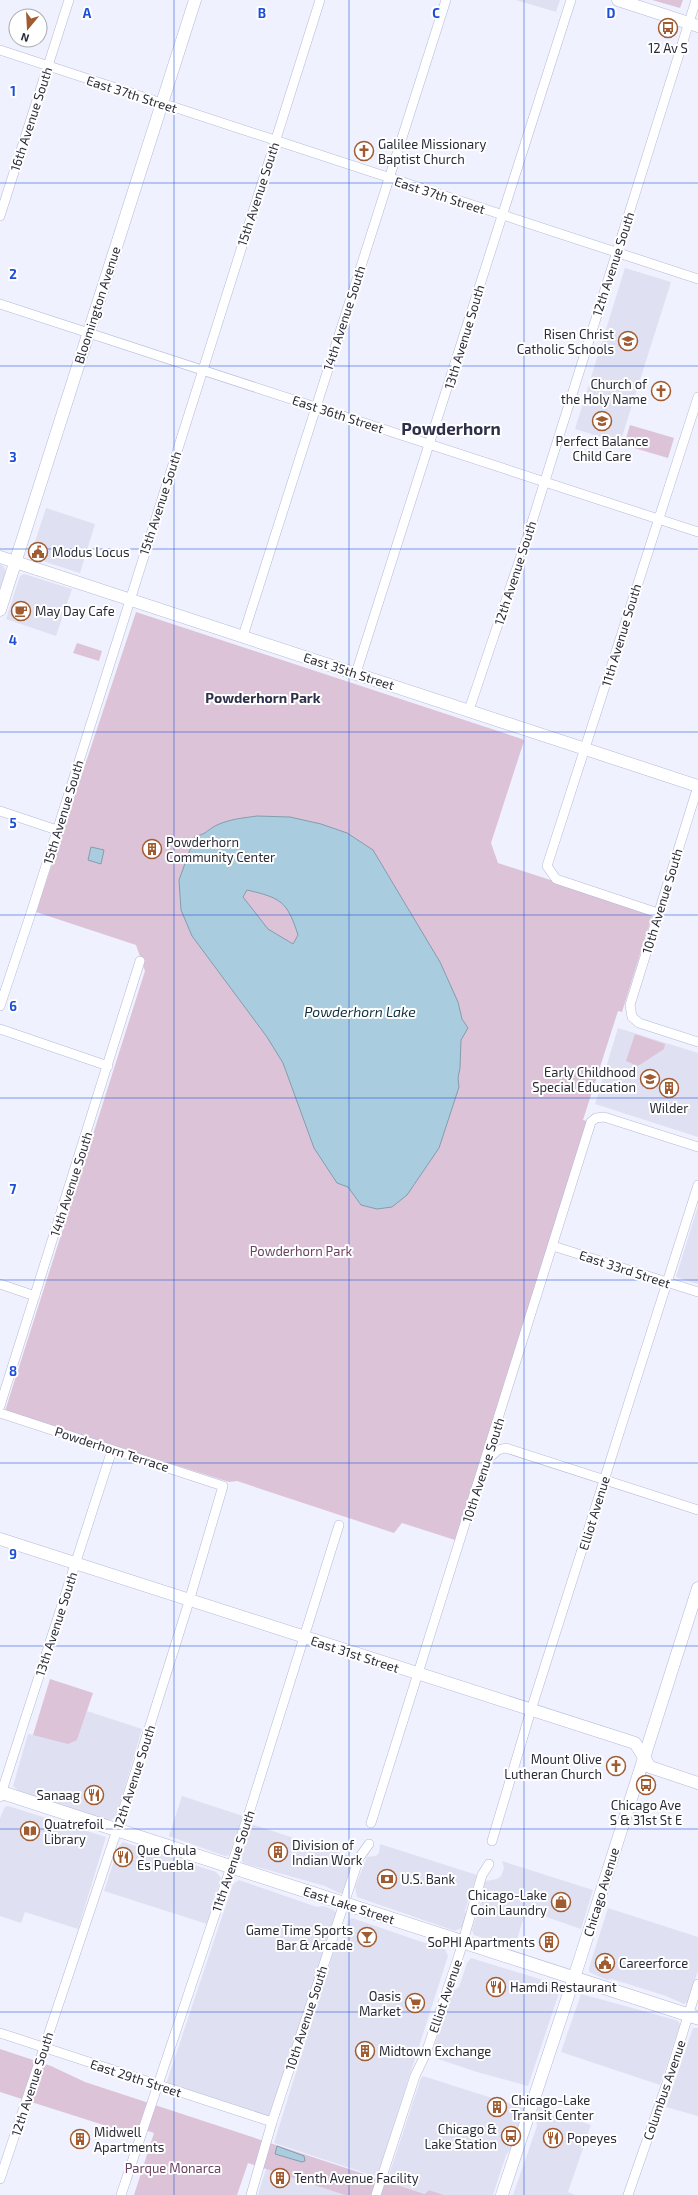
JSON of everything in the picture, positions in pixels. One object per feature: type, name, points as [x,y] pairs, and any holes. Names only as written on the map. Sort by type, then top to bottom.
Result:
[{"type":"main road","name":"East Lake Street","points":[[1,1794],[344,1903],[694,2017]]},
{"type":"street","name":"16th Avenue South","points":[[0,216],[69,0]]},
{"type":"street","name":"Bloomington Avenue","points":[[0,610],[195,0]]},
{"type":"street","name":"15th Avenue South","points":[[0,1006],[320,0]]},
{"type":"street","name":"14th Avenue South","points":[[243,636],[446,0]]},
{"type":"street","name":"13th Avenue South","points":[[356,673],[571,0]]},
{"type":"street","points":[[618,0],[694,25]]},
{"type":"street","name":"12th Avenue South","points":[[469,710],[527,538],[616,253],[694,25],[696,0]]},
{"type":"street","name":"East 37th Street","points":[[0,50],[698,279]]},
{"type":"street","name":"East 36th Street","points":[[0,304],[698,532]]},
{"type":"street","name":"11th Avenue South","points":[[658,913],[556,879],[550,873],[547,866],[698,396]]},
{"type":"street","name":"East 35th Street","points":[[0,557],[698,786]]},
{"type":"street","name":"10th Avenue South","points":[[698,786],[630,1005],[632,1017],[639,1023],[698,1042]]},
{"type":"street","points":[[0,812],[57,830]]},
{"type":"street","name":"14th Avenue South","points":[[0,1406],[140,961]]},
{"type":"street","points":[[0,1029],[108,1066]]},
{"type":"street","name":"10th Avenue South","points":[[371,1823],[486,1461],[591,1122],[596,1118],[604,1117],[698,1147]]},
{"type":"street","name":"Elliot Avenue","points":[[492,1841],[698,1185]]},
{"type":"street","name":"East 33rd Street","points":[[553,1246],[698,1292]]},
{"type":"street","points":[[0,1284],[35,1296]]},
{"type":"street","name":"Powderhorn Terrace","points":[[0,1413],[223,1486]]},
{"type":"street","points":[[494,1434],[506,1448],[698,1510]]},
{"type":"street","points":[[486,1461],[492,1453],[506,1448]]},
{"type":"street","name":"13th Avenue South","points":[[1,1794],[112,1450]]},
{"type":"street","name":"12th Avenue South","points":[[0,2179],[117,1830],[223,1486]]},
{"type":"street","name":"11th Avenue South","points":[[121,2195],[232,1867],[339,1525]]},
{"type":"street","name":"East 31st Street","points":[[0,1539],[418,1675],[635,1743],[644,1755],[650,1767],[698,1783]]},
{"type":"street","name":"Chicago Avenue","points":[[502,2195],[574,1978],[698,1588]]},
{"type":"street","name":"10th Avenue South","points":[[251,2195],[272,2125],[359,1858],[369,1844]]},
{"type":"street","name":"Elliot Avenue","points":[[376,2195],[415,2076],[426,2053],[464,1942],[482,1875],[489,1864]]},
{"type":"street","name":"Columbus Avenue","points":[[628,2195],[694,2017],[698,1984]]},
{"type":"street","name":"East 29th Street","points":[[0,2033],[158,2085],[272,2125]]},
{"type":"shaded area","points":[[516,0],[560,0],[556,12]]},
{"type":"shaded area","name":"Risen Christ Catholic Schools","points":[[625,268],[671,282],[620,443],[575,429]]},
{"type":"shaded area","points":[[46,508],[95,524],[80,573],[30,557]]},
{"type":"shaded area","points":[[0,564],[4,567],[6,572],[0,589]]},
{"type":"shaded area","points":[[24,574],[72,589],[56,636],[6,619],[20,576]]},
{"type":"shaded area","name":"Early Childhood Special Education","points":[[618,1028],[698,1053],[698,1137],[595,1104]]},
{"type":"shaded area","points":[[698,1206],[698,1284],[676,1277]]},
{"type":"shaded area","points":[[87,1711],[142,1729],[116,1817],[108,1821],[17,1790],[13,1786],[28,1734],[77,1740]]},
{"type":"shaded area","points":[[182,1796],[243,1816],[229,1855],[225,1856],[169,1836]]},
{"type":"shaded area","points":[[8,1806],[106,1837],[78,1929],[25,1912],[21,1923],[0,1916],[0,1818],[5,1807]]},
{"type":"shaded area","points":[[251,1824],[355,1858],[343,1893],[339,1893],[325,1886],[243,1863],[241,1856]]},
{"type":"shaded area","points":[[123,1842],[216,1872],[221,1878],[207,1924],[104,1891],[119,1846]]},
{"type":"shaded area","points":[[380,1844],[477,1875],[465,1910],[466,1916],[464,1925],[461,1928],[455,1931],[357,1897],[355,1887],[367,1857],[376,1856],[379,1853]]},
{"type":"shaded area","points":[[502,1861],[593,1890],[581,1929],[526,1910],[514,1949],[474,1935],[472,1930],[481,1902],[479,1899],[486,1881],[497,1879],[501,1876],[504,1868]]},
{"type":"shaded area","points":[[239,1880],[317,1907],[323,1906],[332,1909],[336,1912],[337,1917],[269,2116],[168,2084],[167,2081],[233,1884]]},
{"type":"shaded area","points":[[608,1908],[698,1937],[698,1970],[688,2002],[684,2004],[666,1996],[612,1979],[607,1980],[589,1972]]},
{"type":"shaded area","name":"Midtown Exchange","points":[[352,1918],[425,1943],[434,1942],[445,1949],[448,1956],[377,2177],[274,2143],[333,1953],[340,1945],[348,1921]]},
{"type":"shaded area","points":[[471,1958],[559,1985],[561,1987],[528,2086],[477,2072],[438,2059],[434,2055],[433,2050],[452,1992],[459,1987],[467,1963]]},
{"type":"shaded area","points":[[581,1994],[679,2022],[680,2025],[660,2085],[561,2052]]},
{"type":"shaded area","points":[[693,2028],[698,2028],[698,2116],[666,2107]]},
{"type":"shaded area","points":[[423,2076],[523,2108],[524,2110],[512,2147],[506,2155],[493,2195],[444,2195],[429,2190],[426,2194],[387,2181],[421,2078]]},
{"type":"shaded area","points":[[539,2106],[591,2125],[568,2192],[575,2195],[513,2195],[537,2126],[536,2118]]},
{"type":"shaded area","name":"Tenth Avenue Facility","points":[[266,2169],[347,2195],[258,2195]]},
{"type":"green space","points":[[652,0],[683,0],[680,8]]},
{"type":"green space","points":[[630,425],[674,438],[668,458],[624,445]]},
{"type":"green space","name":"Powderhorn Park","points":[[136,612],[522,739],[524,741],[491,843],[498,863],[649,912],[652,916],[622,1012],[618,1011],[583,1120],[587,1121],[455,1540],[402,1523],[394,1533],[237,1481],[229,1482],[5,1411],[145,971],[136,945],[36,912]]},
{"type":"green space","points":[[77,643],[102,651],[99,661],[73,653]]},
{"type":"green space","points":[[635,1034],[665,1044],[664,1049],[638,1066],[626,1061]]},
{"type":"green space","points":[[50,1679],[93,1693],[77,1740],[68,1744],[33,1735]]},
{"type":"green space","name":"Parque Monarca","points":[[0,2049],[51,2066],[85,2082],[425,2194],[429,2190],[444,2195],[345,2195],[248,2163],[237,2195],[134,2195],[154,2133],[140,2128],[138,2136],[0,2092]]},
{"type":"water","name":"Powderhorn Lake","points":[[257,816],[290,817],[321,824],[347,833],[373,850],[440,962],[458,1002],[462,1019],[468,1028],[461,1040],[460,1068],[458,1078],[459,1087],[439,1148],[407,1195],[392,1207],[377,1209],[361,1205],[348,1187],[337,1183],[314,1148],[283,1063],[267,1037],[192,936],[181,910],[179,880],[195,836],[227,821]],"holes":[[[247,890],[275,899],[286,908],[298,935],[293,944],[268,929],[243,897]]]},
{"type":"water","points":[[91,847],[104,850],[101,864],[88,860]]},
{"type":"water","points":[[277,2146],[304,2156],[305,2161],[302,2162],[275,2154]]},
{"type":"place","name":"12 Av S","points":[[668,28]]},
{"type":"place","name":"Galilee Missionary Baptist Church","points":[[364,151]]},
{"type":"place","name":"Risen Christ Catholic Schools","points":[[628,341]]},
{"type":"place","name":"Church of the Holy Name","points":[[661,391]]},
{"type":"place","name":"Perfect Balance Child Care","points":[[602,421]]},
{"type":"place","name":"Modus Locus","points":[[38,552]]},
{"type":"place","name":"May Day Cafe","points":[[21,611]]},
{"type":"place","name":"Powderhorn Community Center","points":[[152,849]]},
{"type":"place","name":"Early Childhood Special Education","points":[[650,1079]]},
{"type":"place","name":"Wilder","points":[[669,1088]]},
{"type":"place","name":"Mount Olive Lutheran Church","points":[[616,1766]]},
{"type":"place","name":"Chicago Ave S & 31st St E","points":[[646,1785]]},
{"type":"place","name":"Sanaag","points":[[94,1795]]},
{"type":"place","name":"Quatrefoil Library","points":[[30,1831]]},
{"type":"place","name":"Division of Indian Work","points":[[278,1852]]},
{"type":"place","name":"Que Chula Es Puebla","points":[[123,1857]]},
{"type":"place","name":"U.S. Bank","points":[[387,1879]]},
{"type":"place","name":"Chicago-Lake Coin Laundry","points":[[561,1902]]},
{"type":"place","name":"Game Time Sports Bar & Arcade","points":[[367,1937]]},
{"type":"place","name":"SoPHI Apartments","points":[[549,1942]]},
{"type":"place","name":"Careerforce","points":[[605,1963]]},
{"type":"place","name":"Hamdi Restaurant","points":[[496,1987]]},
{"type":"place","name":"Oasis Market","points":[[415,2003]]},
{"type":"place","name":"Midtown Exchange","points":[[365,2051]]},
{"type":"place","name":"Chicago-Lake Transit Center","points":[[497,2107]]},
{"type":"place","name":"Chicago & Lake Station","points":[[511,2136]]},
{"type":"place","name":"Popeyes","points":[[553,2138]]},
{"type":"place","name":"Midwell Apartments","points":[[80,2139]]},
{"type":"place","name":"Tenth Avenue Facility","points":[[280,2178]]},
{"type":"district","name":"Powderhorn","points":[[451,428]]},
{"type":"district","name":"Powderhorn Park","points":[[263,697]]}]
